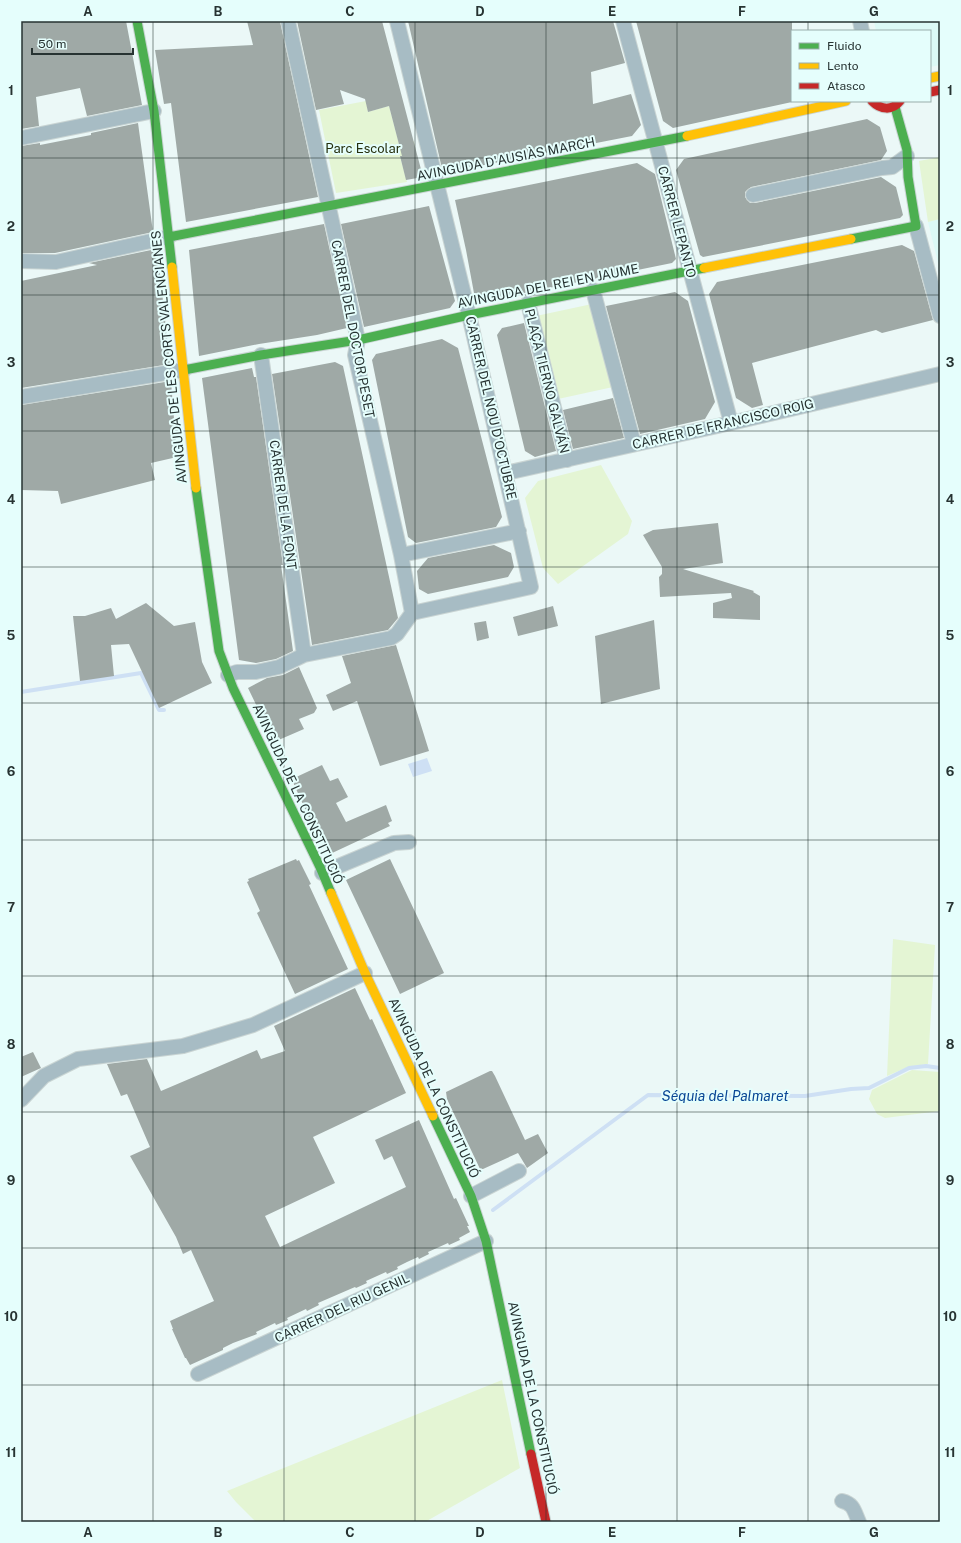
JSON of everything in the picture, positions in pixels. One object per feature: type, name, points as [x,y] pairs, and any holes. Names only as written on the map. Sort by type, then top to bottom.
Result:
[{"type":"street","name":"AVINGUDA DE LES CORTS VALENCIANES","points":[[137,21],[154,111],[199,514],[219,651],[231,682]]},
{"type":"street","name":"CARRER DEL DOCTOR PESET","points":[[288,21],[358,340],[355,355],[401,555],[412,613]]},
{"type":"street","name":"CARRER DEL NOU D'OCTUBRE","points":[[397,21],[436,186],[469,314],[531,586],[412,613]]},
{"type":"street","name":"CARRER LEPANTO","points":[[623,21],[731,423]]},
{"type":"street","name":"AVINGUDA D'AUSIÀS MARCH","points":[[169,237],[656,143],[841,102]]},
{"type":"street","points":[[873,102],[878,107],[884,109],[900,103],[902,132],[907,156],[908,177],[916,226],[940,316]]},
{"type":"street","points":[[21,138],[154,111]]},
{"type":"street","points":[[892,168],[907,156]]},
{"type":"street","points":[[753,195],[882,168],[892,168],[908,177]]},
{"type":"street","name":"AVINGUDA DEL REI EN JAUME","points":[[184,370],[261,355],[358,340],[469,314],[916,226]]},
{"type":"street","points":[[21,261],[56,262],[169,237]]},
{"type":"street","points":[[593,290],[634,444]]},
{"type":"street","name":"PLAÇA TIERNO GALVÁN","points":[[528,303],[567,460]]},
{"type":"street","name":"CARRER DE LA FONT","points":[[261,355],[304,655]]},
{"type":"street","points":[[21,397],[184,370]]},
{"type":"street","name":"CARRER DE FRANCISCO ROIG","points":[[506,474],[940,374]]},
{"type":"street","points":[[401,555],[519,531]]},
{"type":"street","points":[[231,682],[237,672],[256,672],[279,667],[304,655],[391,638],[398,634],[412,613]]},
{"type":"street","name":"AVINGUDA DE LA CONSTITUCIÓ","points":[[231,682],[268,757],[322,873],[365,973],[471,1196],[486,1241],[546,1522]]},
{"type":"street","points":[[322,873],[394,843],[409,842]]},
{"type":"street","points":[[21,1100],[44,1076],[78,1059],[183,1046],[253,1025],[365,973]]},
{"type":"street","points":[[471,1196],[519,1171]]},
{"type":"street","name":"CARRER DEL RIU GENIL","points":[[198,1374],[486,1241]]},
{"type":"street","points":[[842,1502],[848,1503],[852,1506],[859,1522]]},
{"type":"shaded area","points":[[874,21],[940,21],[940,65],[931,67],[931,30],[876,30]]},
{"type":"shaded area","points":[[940,219],[940,271],[928,222]]},
{"type":"shaded area","points":[[427,758],[432,771],[413,777],[408,764]]},
{"type":"green space","name":"Parc Escolar","points":[[366,101],[368,112],[389,106],[399,144],[414,141],[416,152],[400,157],[407,182],[336,193],[319,110]]},
{"type":"green space","points":[[940,157],[940,219],[928,222],[919,161]]},
{"type":"green space","points":[[592,304],[613,387],[558,399],[536,316]]},
{"type":"green space","points":[[601,465],[632,521],[628,534],[558,584],[543,568],[525,498],[538,481]]},
{"type":"green space","points":[[893,939],[935,945],[928,1064],[908,1067],[887,1076]]},
{"type":"green space","points":[[912,1070],[940,1072],[940,1111],[885,1118],[877,1114],[869,1099],[872,1090]]},
{"type":"green space","points":[[502,1380],[520,1468],[425,1522],[256,1522],[227,1491]]},
{"type":"building","points":[[21,21],[126,21],[142,105],[87,116],[80,88],[36,97],[39,126],[21,129]]},
{"type":"building","points":[[247,21],[280,21],[318,197],[186,222],[171,103],[164,104],[155,50],[253,45]]},
{"type":"building","points":[[297,21],[382,21],[423,177],[406,180],[400,156],[402,156],[389,106],[368,112],[365,99],[340,90],[344,104],[316,110]]},
{"type":"building","points":[[408,21],[613,21],[625,63],[591,72],[593,104],[631,94],[641,125],[632,136],[443,173]]},
{"type":"building","points":[[636,21],[792,21],[792,102],[673,128],[663,121]]},
{"type":"building","points":[[867,119],[880,127],[887,151],[881,160],[751,187],[745,192],[745,197],[750,203],[755,203],[881,177],[896,187],[903,215],[900,218],[703,257],[700,255],[676,170],[684,159]]},
{"type":"building","points":[[138,123],[153,232],[55,253],[21,253],[21,146],[40,143],[40,145],[91,135],[91,133]]},
{"type":"building","points":[[637,163],[655,174],[676,259],[672,263],[485,301],[474,293],[455,200]]},
{"type":"building","points":[[429,206],[455,301],[450,308],[364,327],[341,224]]},
{"type":"building","points":[[324,224],[347,328],[317,335],[259,344],[199,356],[189,250]]},
{"type":"building","points":[[902,245],[914,251],[933,320],[882,333],[876,330],[752,363],[763,405],[752,408],[736,398],[709,294],[717,282]]},
{"type":"building","points":[[151,250],[158,256],[170,364],[21,388],[21,281],[97,265],[89,263]]},
{"type":"building","points":[[675,292],[688,301],[715,402],[705,419],[640,434],[606,306]]},
{"type":"building","points":[[524,323],[556,451],[535,457],[525,451],[497,335],[502,328]]},
{"type":"building","points":[[442,339],[458,348],[502,517],[496,527],[416,543],[408,537],[372,360],[376,354]]},
{"type":"building","points":[[335,362],[343,366],[398,618],[388,630],[312,645],[272,374]]},
{"type":"building","points":[[252,368],[254,377],[256,377],[283,565],[281,565],[293,651],[276,659],[256,663],[239,660],[202,378]]},
{"type":"building","points":[[171,381],[177,457],[151,463],[155,480],[61,504],[58,491],[21,490],[21,405]]},
{"type":"building","points":[[613,398],[624,438],[573,449],[563,410]]},
{"type":"building","points":[[718,523],[723,563],[683,569],[754,591],[753,592],[760,596],[760,620],[713,618],[713,603],[732,598],[731,593],[660,597],[659,577],[662,574],[662,567],[643,535],[653,530]]},
{"type":"building","points":[[494,545],[511,553],[514,567],[508,577],[428,594],[419,589],[417,571],[428,558]]},
{"type":"building","points":[[146,603],[174,626],[195,622],[202,662],[212,683],[159,708],[129,644],[111,645],[114,676],[80,681],[73,616],[85,616],[111,608],[116,619]]},
{"type":"building","points":[[553,606],[558,626],[518,636],[513,617]]},
{"type":"building","points":[[654,620],[660,689],[601,704],[595,636]]},
{"type":"building","points":[[486,621],[489,638],[477,641],[474,623]]},
{"type":"building","points":[[396,645],[429,751],[380,766],[357,701],[333,711],[326,695],[351,683],[342,656]]},
{"type":"building","points":[[299,667],[317,708],[314,713],[299,719],[304,729],[274,742],[248,688],[267,678],[283,675]]},
{"type":"building","points":[[322,765],[330,781],[338,778],[348,797],[336,803],[346,822],[386,805],[392,821],[388,823],[390,826],[330,854],[320,833],[318,834],[315,831],[292,780]]},
{"type":"building","points":[[296,859],[297,861],[299,860],[311,884],[309,885],[348,969],[295,994],[257,913],[260,911],[247,882],[249,881],[248,879]]},
{"type":"building","points":[[390,859],[444,973],[400,994],[346,880]]},
{"type":"building","points":[[355,988],[370,1020],[372,1019],[406,1093],[313,1137],[335,1183],[265,1216],[280,1247],[406,1187],[392,1156],[384,1160],[375,1140],[419,1120],[454,1199],[456,1198],[469,1226],[467,1226],[470,1232],[459,1238],[460,1240],[449,1245],[448,1243],[428,1252],[429,1254],[419,1259],[418,1257],[397,1267],[398,1269],[387,1274],[386,1272],[366,1281],[367,1283],[318,1303],[319,1305],[307,1311],[306,1309],[287,1318],[288,1320],[276,1325],[275,1323],[256,1332],[257,1334],[233,1343],[223,1348],[223,1350],[190,1365],[185,1358],[170,1321],[214,1301],[191,1250],[183,1254],[176,1237],[130,1156],[150,1147],[127,1094],[121,1096],[107,1064],[147,1059],[161,1091],[257,1050],[261,1059],[285,1051],[274,1026]]},
{"type":"building","points":[[33,1052],[41,1068],[21,1077],[21,1057]]},
{"type":"building","points":[[492,1071],[495,1076],[525,1140],[538,1134],[548,1153],[527,1168],[518,1153],[480,1169],[447,1099],[446,1092]]},
{"type":"waterway","name":"Séquia del Palmaret","points":[[21,692],[141,673],[159,710],[164,710]]},
{"type":"waterway","name":"Séquia del Palmaret","points":[[493,1210],[648,1095],[805,1096],[851,1089],[869,1088],[909,1068],[926,1066],[940,1068]]},
{"type":"traffic: fast","points":[[137,21],[154,111],[172,267]]},
{"type":"traffic: fast","points":[[851,239],[916,226],[908,177],[907,150],[895,107]]},
{"type":"traffic: fast","points":[[169,237],[687,136]]},
{"type":"traffic: fast","points":[[184,370],[261,355],[358,340],[469,315],[704,268]]},
{"type":"traffic: fast","points":[[196,488],[219,651],[233,688],[320,867],[331,893]]},
{"type":"traffic: fast","points":[[433,1116],[471,1196],[486,1241],[531,1454]]},
{"type":"traffic: slow","points":[[931,78],[940,76]]},
{"type":"traffic: slow","points":[[687,136],[841,102]]},
{"type":"traffic: slow","points":[[704,268],[851,239]]},
{"type":"traffic: slow","points":[[172,267],[196,488]]},
{"type":"traffic: slow","points":[[331,893],[365,973],[433,1116]]},
{"type":"traffic: jam","points":[[931,92],[940,90]]},
{"type":"traffic: jam","points":[[873,102],[883,108],[890,108],[899,102]]},
{"type":"traffic: jam","points":[[531,1454],[546,1522]]}]
